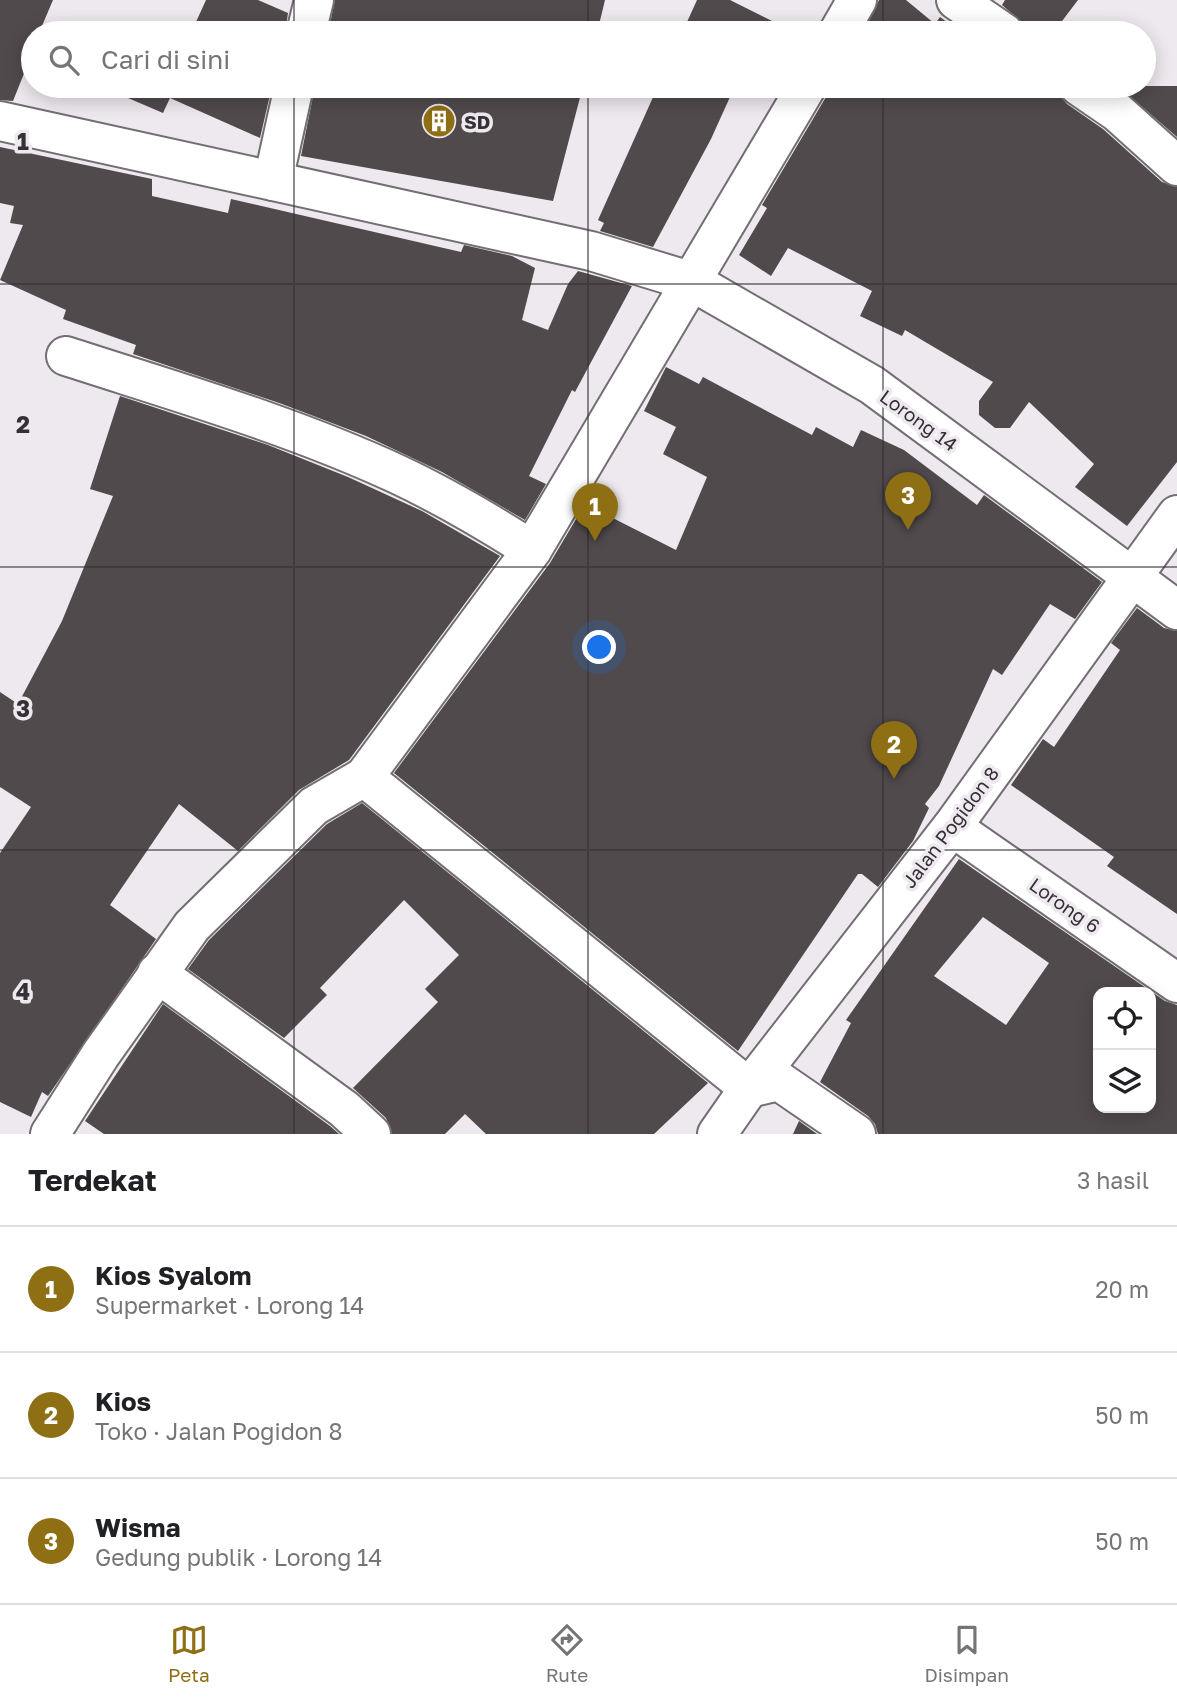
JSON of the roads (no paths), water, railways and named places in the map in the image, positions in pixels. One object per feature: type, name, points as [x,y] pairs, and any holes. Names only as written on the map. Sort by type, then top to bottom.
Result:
[{"type":"street","points":[[309,21],[313,0]]},
{"type":"street","points":[[845,21],[857,0]]},
{"type":"street","points":[[956,0],[987,21]]},
{"type":"street","points":[[273,181],[291,98]]},
{"type":"street","points":[[50,1134],[157,973],[192,926],[314,806],[364,777],[532,550],[800,98]]},
{"type":"street","points":[[1097,98],[1117,112],[1177,166]]},
{"type":"street","name":"Lorong 14","points":[[0,121],[591,251],[693,282],[872,385],[1177,610]]},
{"type":"street","points":[[66,356],[254,417],[396,474],[470,512],[532,550]]},
{"type":"street","name":"Jalan Pogidon 8","points":[[717,1134],[749,1088],[952,827],[1177,515]]},
{"type":"street","points":[[364,777],[749,1088],[779,1081],[856,1134]]},
{"type":"street","name":"Lorong 6","points":[[952,827],[1177,983]]},
{"type":"street","points":[[157,973],[344,1109],[372,1134]]},
{"type":"place","name":"SD","points":[[439,121]]},
{"type":"place","name":"Wisma","points":[[908,530]]},
{"type":"place","name":"Kios Syalom","points":[[595,541]]},
{"type":"place","name":"Kios","points":[[894,779]]}]
